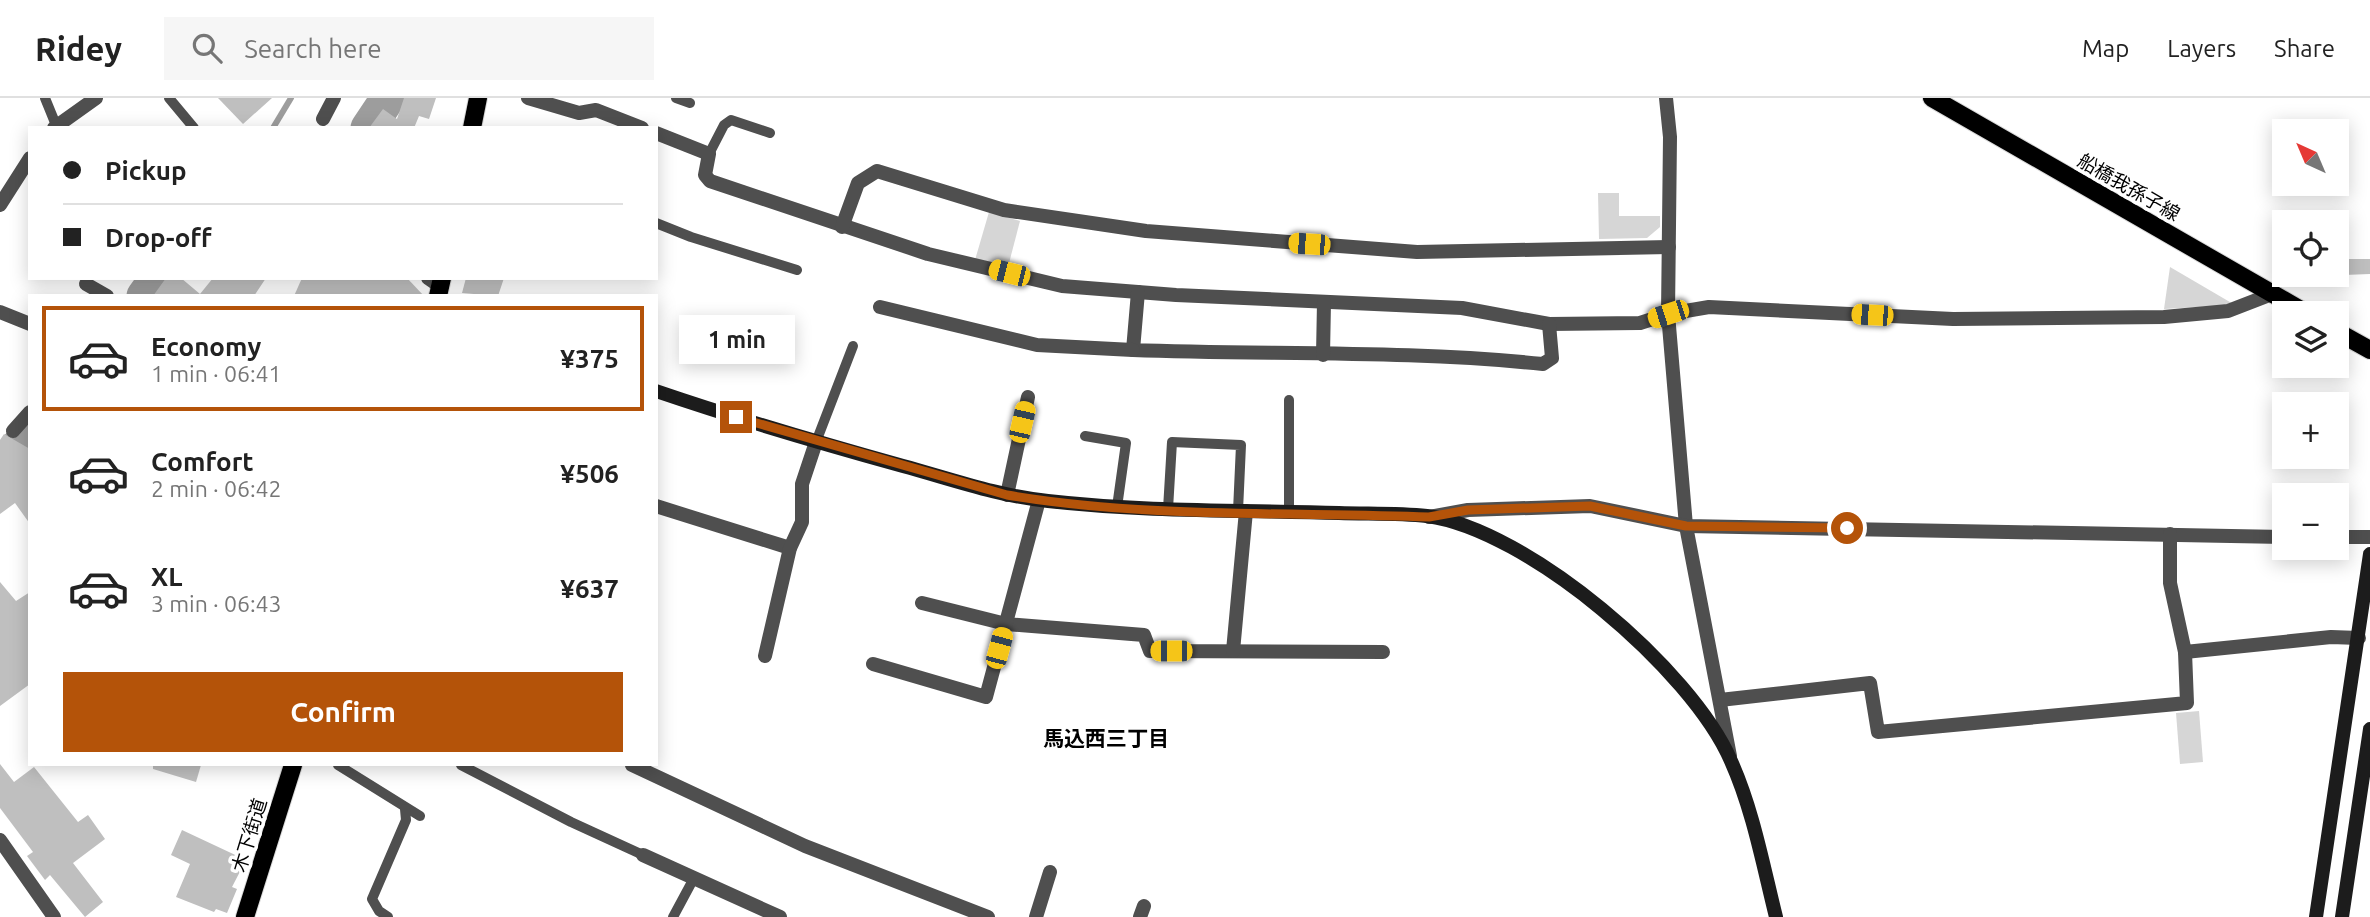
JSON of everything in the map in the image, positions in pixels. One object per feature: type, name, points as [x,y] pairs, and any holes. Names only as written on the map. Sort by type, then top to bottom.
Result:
[{"type":"main road","points":[[472,126],[478,98]]},
{"type":"main road","name":"船橋我孫子線","points":[[1932,98],[2285,301]]},
{"type":"main road","points":[[2349,338],[2370,350]]},
{"type":"main road","name":"木下街道","points":[[245,917],[293,766]]},
{"type":"street","points":[[58,124],[96,98]]},
{"type":"street","points":[[323,119],[334,98]]},
{"type":"street","points":[[528,98],[579,113],[596,110],[637,126]]},
{"type":"street","points":[[1666,98],[1670,136],[1668,314],[1686,526],[1730,757],[1747,801],[1776,917]]},
{"type":"street","points":[[658,134],[709,153],[705,175],[710,181],[928,254],[1062,286],[1462,308],[1549,324],[1640,323],[1668,314],[1709,307],[1953,319],[2164,317],[2228,311],[2272,294]]},
{"type":"street","points":[[0,205],[27,166]]},
{"type":"street","points":[[842,227],[858,183],[877,171],[1004,210],[1146,231],[1417,252],[1669,247]]},
{"type":"street","points":[[86,284],[104,294]]},
{"type":"street","points":[[1133,350],[1138,292]]},
{"type":"street","points":[[1323,355],[1324,302]]},
{"type":"street","points":[[880,307],[1037,345],[1323,355],[1458,356],[1543,364],[1552,358],[1549,324]]},
{"type":"street","points":[[0,312],[28,323]]},
{"type":"street","points":[[658,392],[816,442],[1007,495],[1039,500],[1117,507],[1429,517],[1468,510],[1590,506],[1686,526],[2272,537]]},
{"type":"street","points":[[1007,495],[1028,397]]},
{"type":"street","points":[[13,431],[28,414]]},
{"type":"street","points":[[765,656],[790,548],[802,523],[802,484],[816,442]]},
{"type":"street","points":[[873,664],[986,697],[1039,500]]},
{"type":"street","points":[[658,507],[790,548]]},
{"type":"street","points":[[1233,651],[1242,511]]},
{"type":"street","points":[[1429,517],[1476,530],[1513,548],[1587,595],[1660,665],[1698,709],[1730,757]]},
{"type":"street","points":[[1720,700],[1870,683],[1878,732],[2187,703],[2185,652],[2170,583],[2170,534]]},
{"type":"street","points":[[2349,537],[2370,537]]},
{"type":"street","points":[[2316,917],[2370,554]]},
{"type":"street","points":[[922,603],[1006,624],[1144,635],[1150,651],[1383,652]]},
{"type":"street","points":[[2185,652],[2331,637],[2359,638]]},
{"type":"street","points":[[2342,917],[2370,729]]},
{"type":"street","points":[[634,766],[805,846],[988,917]]},
{"type":"street","points":[[0,840],[54,917]]},
{"type":"street","points":[[643,855],[780,917]]},
{"type":"street","points":[[1036,917],[1049,872]]},
{"type":"lane","points":[[45,98],[58,124]]},
{"type":"lane","points":[[169,98],[192,126]]},
{"type":"lane","points":[[676,98],[690,103]]},
{"type":"lane","points":[[709,153],[724,125],[731,120],[769,133]]},
{"type":"lane","points":[[658,224],[691,237],[797,270]]},
{"type":"lane","points":[[816,442],[853,346]]},
{"type":"lane","points":[[1289,400],[1289,512]]},
{"type":"lane","points":[[1085,436],[1126,443],[1117,507]]},
{"type":"lane","points":[[1168,509],[1172,442],[1241,446],[1242,511]]},
{"type":"lane","points":[[340,766],[420,816]]},
{"type":"lane","points":[[463,766],[571,822],[643,855]]},
{"type":"lane","points":[[387,917],[379,911],[372,899],[406,820],[405,809]]},
{"type":"lane","points":[[673,917],[694,878]]},
{"type":"shaded area","points":[[1598,193],[1619,193],[1619,216],[1660,216],[1660,227],[1647,238],[1599,239]]},
{"type":"shaded area","points":[[989,212],[1020,221],[1008,267],[975,260]]},
{"type":"shaded area","points":[[2170,267],[2235,305],[2164,309]]},
{"type":"shaded area","points":[[2199,711],[2203,762],[2180,764],[2176,713]]},
{"type":"building","points":[[218,98],[272,98],[243,124]]},
{"type":"building","points":[[404,98],[436,98],[429,119],[419,116],[415,126],[370,126],[383,109],[397,119]]},
{"type":"building","points":[[2349,259],[2370,259],[2370,274],[2349,275]]},
{"type":"building","points":[[165,280],[183,280],[200,294],[154,294]]},
{"type":"building","points":[[211,280],[265,280],[255,294],[200,294]]},
{"type":"building","points":[[301,280],[409,280],[422,294],[295,294]]},
{"type":"building","points":[[465,280],[503,280],[499,294],[462,293]]},
{"type":"building","points":[[4,434],[28,448],[28,521],[15,503],[0,514],[0,440]]},
{"type":"building","points":[[0,582],[16,601],[28,593],[28,685],[0,706]]},
{"type":"building","points":[[0,764],[14,782],[34,767],[78,822],[88,815],[105,839],[73,863],[103,902],[85,917],[50,875],[45,880],[27,856],[33,852],[0,808]]},
{"type":"building","points":[[153,766],[201,766],[196,782],[153,769]]},
{"type":"building","points":[[182,830],[246,860],[232,887],[237,889],[227,913],[216,909],[214,912],[176,897],[190,864],[171,855]]},
{"type":"waterway","points":[[274,126],[291,98]]},
{"type":"waterway","points":[[369,126],[388,98]]},
{"type":"waterway","points":[[145,294],[156,280]]},
{"type":"waterway","points":[[0,468],[28,434]]},
{"type":"district","name":"馬込西三丁目","points":[[1106,738]]},
{"type":"route","points":[[736,417],[1007,495],[1047,501],[1144,509],[1429,517],[1468,510],[1590,506],[1637,513],[1686,526],[1847,528]]}]
